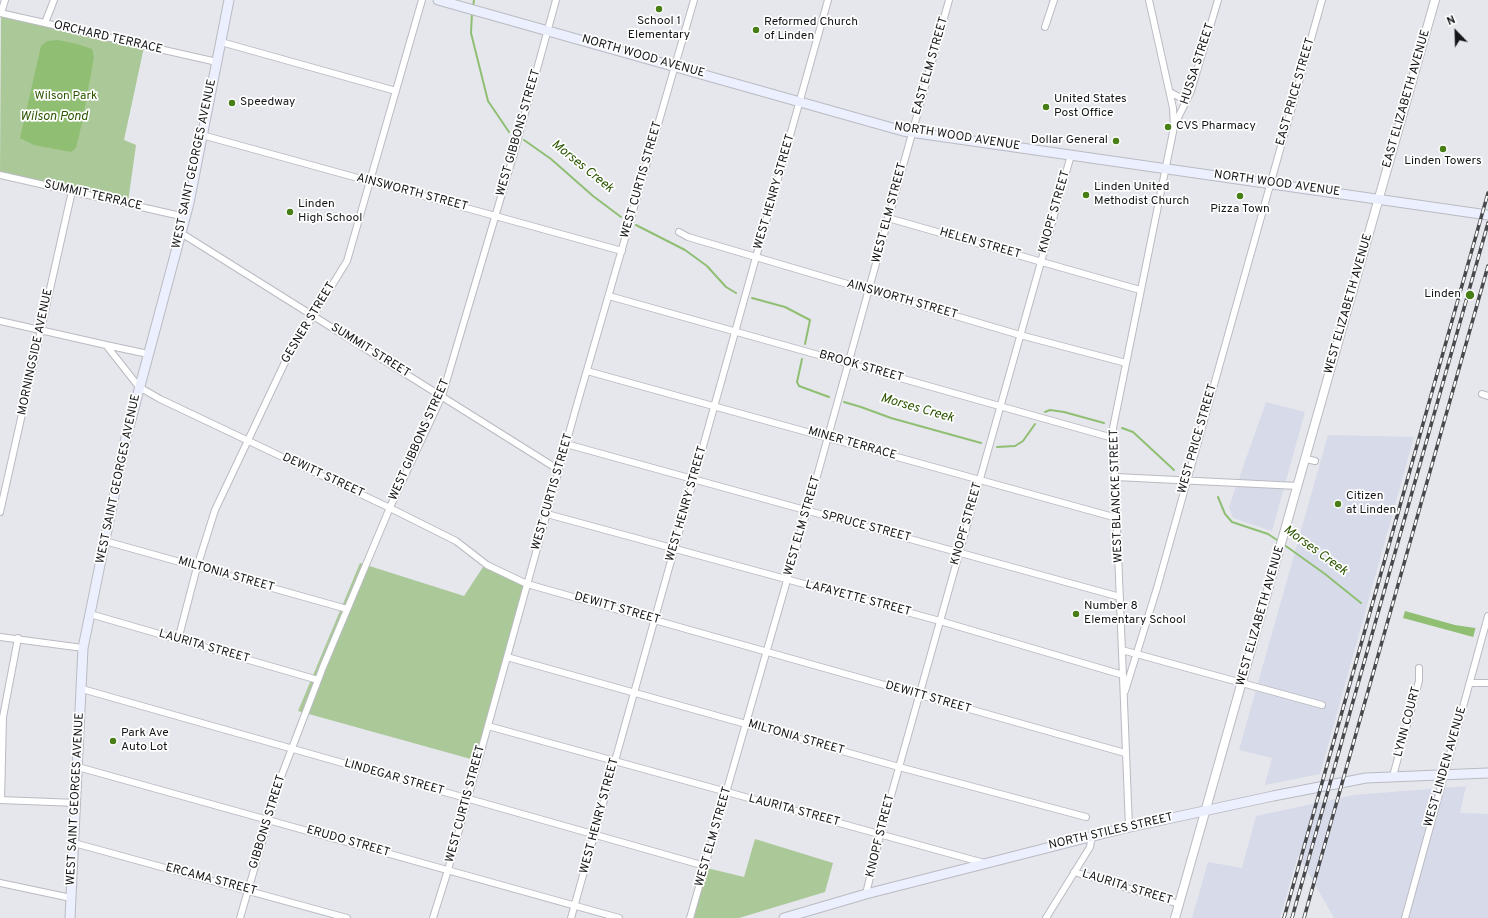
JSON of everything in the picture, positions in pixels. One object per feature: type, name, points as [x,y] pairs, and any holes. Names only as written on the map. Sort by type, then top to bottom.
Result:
[{"type":"main road","name":"WEST SAINT GEORGES AVENUE","points":[[70,918],[77,803],[83,648],[125,442],[185,217],[229,0]]},
{"type":"main road","name":"NORTH WOOD AVENUE","points":[[438,0],[912,132],[1488,214]]},
{"type":"main road","name":"NORTH STILES STREET","points":[[784,918],[797,916],[866,894],[1092,836],[1207,810],[1358,780],[1393,776],[1488,773]]},
{"type":"street","points":[[1,13],[5,0]]},
{"type":"street","points":[[45,23],[54,0]]},
{"type":"street","name":"GESNER STREET","points":[[178,640],[196,567],[214,510],[280,371],[347,261],[371,182],[422,0]]},
{"type":"street","name":"WEST GIBBONS STREET","points":[[292,749],[347,609],[390,508],[442,396],[496,216],[556,0]]},
{"type":"street","name":"WEST CURTIS STREET","points":[[433,918],[468,799],[546,514],[694,0]]},
{"type":"street","name":"WEST HENRY STREET","points":[[571,918],[828,0]]},
{"type":"street","name":"EAST ELM STREET","points":[[912,132],[949,0]]},
{"type":"street","points":[[1045,27],[1050,18],[1054,0]]},
{"type":"street","points":[[1149,0],[1170,91],[1174,127]]},
{"type":"street","name":"HUSSA STREET","points":[[1174,127],[1192,91],[1218,0]]},
{"type":"street","name":"EAST PRICE STREET","points":[[1270,183],[1322,0]]},
{"type":"street","name":"EAST ELIZABETH AVENUE","points":[[1379,199],[1435,0]]},
{"type":"street","name":"ORCHARD TERRACE","points":[[1,13],[217,62]]},
{"type":"street","points":[[221,42],[396,91]]},
{"type":"street","points":[[1170,91],[1179,97],[1187,95],[1192,91]]},
{"type":"street","name":"WEST BLANCKE STREET","points":[[1129,827],[1125,752],[1116,477],[1113,438],[1116,410],[1174,127]]},
{"type":"street","name":"WEST ELM STREET","points":[[690,918],[828,438],[912,132]]},
{"type":"street","name":"AINSWORTH STREET","points":[[202,135],[622,251]]},
{"type":"street","name":"KNOPF STREET","points":[[866,894],[880,834],[1071,155]]},
{"type":"street","name":"SUMMIT TERRACE","points":[[0,175],[185,217]]},
{"type":"street","name":"WEST PRICE STREET","points":[[1123,694],[1137,654],[1270,183]]},
{"type":"street","name":"MORNINGSIDE AVENUE","points":[[0,512],[72,191]]},
{"type":"street","name":"WEST ELIZABETH AVENUE","points":[[1176,918],[1298,486],[1310,460],[1379,199]]},
{"type":"street","name":"HELEN STREET","points":[[888,218],[1140,290]]},
{"type":"street","name":"AINSWORTH STREET","points":[[679,232],[688,237],[1020,335],[1126,363]]},
{"type":"street","name":"SUMMIT STREET","points":[[180,233],[559,470]]},
{"type":"street","name":"BROOK STREET","points":[[609,296],[1113,438]]},
{"type":"street","points":[[0,321],[148,354]]},
{"type":"street","points":[[106,344],[139,387]]},
{"type":"street","name":"MINER TERRACE","points":[[587,371],[1117,518]]},
{"type":"street","name":"DEWITT STREET","points":[[139,387],[160,399],[390,508],[456,541],[487,564],[527,584],[1125,752]]},
{"type":"street","name":"SPRUCE STREET","points":[[566,444],[1120,597]]},
{"type":"street","points":[[1116,477],[1298,486]]},
{"type":"street","name":"LAFAYETTE STREET","points":[[546,514],[940,621],[1123,675]]},
{"type":"street","name":"MILTONIA STREET","points":[[105,541],[347,609]]},
{"type":"street","name":"LAURITA STREET","points":[[90,614],[318,680]]},
{"type":"street","name":"WEST LINDEN AVENUE","points":[[1405,918],[1443,774],[1488,616]]},
{"type":"street","points":[[0,636],[83,648]]},
{"type":"street","points":[[18,638],[3,717],[0,800],[77,803]]},
{"type":"street","points":[[1122,650],[1322,705]]},
{"type":"street","name":"MILTONIA STREET","points":[[507,657],[899,767],[1086,817]]},
{"type":"street","name":"LYNN COURT","points":[[1393,776],[1419,681],[1419,668]]},
{"type":"street","points":[[1470,683],[1488,683]]},
{"type":"street","name":"LINDEGAR STREET","points":[[82,690],[705,866]]},
{"type":"street","name":"LAURITA STREET","points":[[488,726],[985,864]]},
{"type":"street","name":"GIBBONS STREET","points":[[240,918],[281,777],[292,749]]},
{"type":"street","name":"ERUDO STREET","points":[[78,767],[618,918]]},
{"type":"street","points":[[1046,918],[1090,847],[1092,836]]},
{"type":"street","name":"ERCAMA STREET","points":[[74,843],[347,918]]},
{"type":"street","name":"LAURITA STREET","points":[[1074,872],[1180,904]]},
{"type":"street","points":[[0,883],[71,898]]},
{"type":"shaded area","points":[[1266,402],[1305,412],[1272,531],[1233,518],[1229,507]]},
{"type":"shaded area","points":[[1328,435],[1414,437],[1320,774],[1265,785],[1272,758],[1239,750]]},
{"type":"shaded area","points":[[1466,786],[1460,813],[1488,814],[1488,918],[1334,918],[1298,855],[1280,918],[1192,918],[1208,862],[1242,868],[1256,816],[1354,795]]},
{"type":"green space","name":"Wilson Park","points":[[1,15],[144,47],[124,140],[136,145],[128,202],[0,174]]},
{"type":"green space","points":[[487,561],[530,585],[478,761],[298,711],[360,563],[464,596]]},
{"type":"green space","points":[[755,839],[833,863],[825,892],[739,918],[694,918],[707,868],[744,877]]},
{"type":"water","name":"Wilson Pond","points":[[58,40],[92,49],[94,57],[76,148],[71,152],[34,145],[20,138],[41,46],[47,41]]},
{"type":"water","points":[[1405,611],[1455,625],[1488,630],[1488,641],[1403,618]]},
{"type":"pier","points":[[1476,626],[1488,630],[1488,642],[1473,638]]},
{"type":"waterway","name":"Morses Creek","points":[[473,7],[474,0]]},
{"type":"waterway","name":"Morses Creek","points":[[472,13],[471,33],[488,101],[509,132]]},
{"type":"waterway","name":"Morses Creek","points":[[524,140],[551,159],[593,196],[621,217]]},
{"type":"waterway","name":"Morses Creek","points":[[636,225],[685,250],[707,266],[726,287],[736,293]]},
{"type":"waterway","name":"Morses Creek","points":[[752,298],[785,307],[810,320],[805,344]]},
{"type":"waterway","name":"Morses Creek","points":[[802,359],[797,382],[799,386],[829,397]]},
{"type":"waterway","name":"Morses Creek","points":[[844,402],[891,418],[981,443]]},
{"type":"waterway","name":"Morses Creek","points":[[1045,412],[1050,410],[1064,412],[1104,423]]},
{"type":"waterway","name":"Morses Creek","points":[[997,447],[1015,446],[1023,441],[1035,424]]},
{"type":"waterway","name":"Morses Creek","points":[[1122,428],[1133,432],[1174,470]]},
{"type":"waterway","name":"Morses Creek","points":[[1218,497],[1225,514],[1232,522],[1268,534],[1280,542]]},
{"type":"waterway","name":"Morses Creek","points":[[1283,544],[1325,574],[1361,603]]},
{"type":"railway","points":[[1284,918],[1488,193]]},
{"type":"railway","points":[[1292,918],[1488,223]]},
{"type":"railway","points":[[1304,918],[1488,266]]},
{"type":"place","name":"School 1 Elementary","points":[[659,9]]},
{"type":"place","name":"Reformed Church of Linden","points":[[756,30]]},
{"type":"place","name":"Speedway","points":[[232,103]]},
{"type":"place","name":"United States Post Office","points":[[1046,107]]},
{"type":"place","name":"CVS Pharmacy","points":[[1168,127]]},
{"type":"place","name":"Dollar General","points":[[1116,141]]},
{"type":"place","name":"Linden Towers","points":[[1443,149]]},
{"type":"place","name":"Linden United Methodist Church","points":[[1086,195]]},
{"type":"place","name":"Pizza Town","points":[[1240,196]]},
{"type":"place","name":"Linden High School","points":[[290,212]]},
{"type":"place","name":"Linden","points":[[1470,295]]},
{"type":"place","name":"Citizen at Linden","points":[[1338,504]]},
{"type":"place","name":"Number 8 Elementary School","points":[[1076,614]]},
{"type":"place","name":"Park Ave Auto Lot","points":[[113,741]]}]
